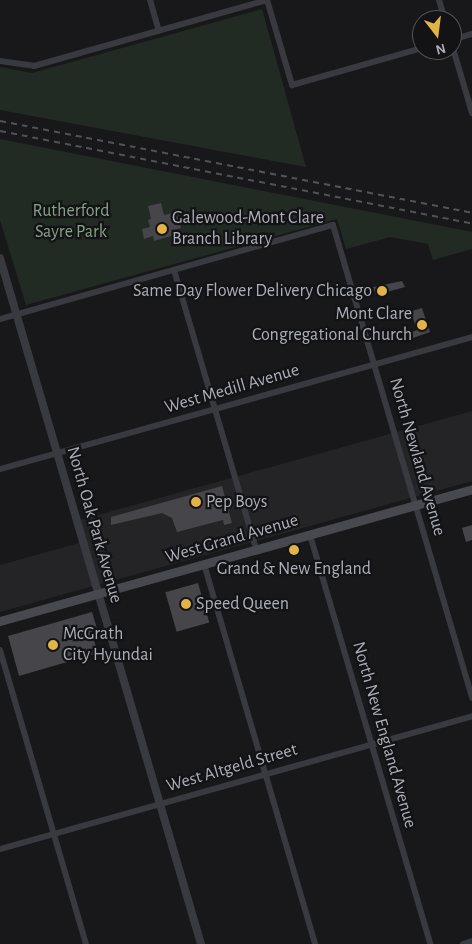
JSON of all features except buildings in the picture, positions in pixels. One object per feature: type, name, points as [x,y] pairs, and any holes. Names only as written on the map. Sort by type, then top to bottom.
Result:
[{"type":"main road","name":"West Grand Avenue","points":[[0,621],[472,489]]},
{"type":"street","points":[[150,0],[159,31]]},
{"type":"street","points":[[0,61],[34,66],[267,0],[292,85],[412,51]]},
{"type":"street","points":[[456,60],[472,113]]},
{"type":"street","name":"North Newland Avenue","points":[[174,270],[333,225],[472,698]]},
{"type":"street","name":"North Oak Park Avenue","points":[[0,258],[201,944]]},
{"type":"street","points":[[0,319],[174,270],[256,550]]},
{"type":"street","name":"West Medill Avenue","points":[[0,469],[472,337]]},
{"type":"street","name":"North New England Avenue","points":[[310,535],[430,944]]},
{"type":"street","points":[[204,564],[315,944]]},
{"type":"street","points":[[0,650],[86,944]]},
{"type":"street","name":"West Altgeld Street","points":[[0,849],[472,716]]},
{"type":"street","points":[[463,944],[472,942]]},
{"type":"shaded area","points":[[472,411],[472,481],[0,612],[0,565],[79,543],[73,522]]},
{"type":"green space","points":[[262,9],[306,167],[0,110],[0,67],[32,73]]},
{"type":"green space","name":"Rutherford Sayre Park","points":[[0,139],[472,232],[472,249],[433,260],[428,244],[390,237],[346,249],[337,219],[26,305],[0,220]]},
{"type":"railway","points":[[0,121],[472,213]]},
{"type":"railway","points":[[0,131],[472,224]]},
{"type":"place","name":"Galewood-Mont Clare Branch Library","points":[[162,229]]},
{"type":"place","name":"Same Day Flower Delivery Chicago","points":[[382,291]]},
{"type":"place","name":"Mont Clare Congregational Church","points":[[422,325]]},
{"type":"place","name":"Pep Boys","points":[[196,502]]},
{"type":"place","name":"Grand & New England","points":[[294,550]]},
{"type":"place","name":"Speed Queen","points":[[186,604]]},
{"type":"place","name":"McGrath City Hyundai","points":[[53,645]]}]
